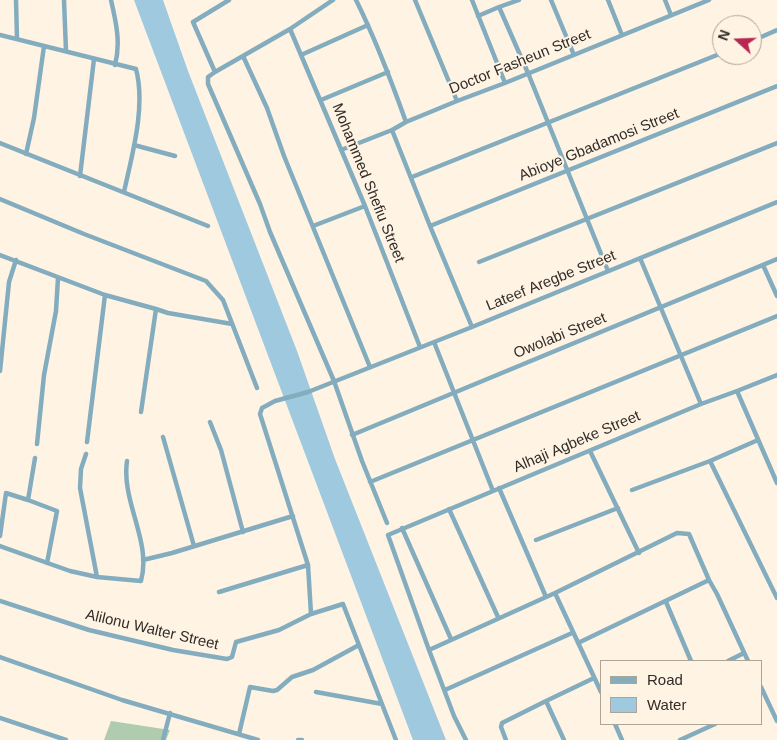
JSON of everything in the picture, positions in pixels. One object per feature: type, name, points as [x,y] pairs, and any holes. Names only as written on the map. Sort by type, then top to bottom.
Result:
[{"type":"street","points":[[16,0],[17,39]]},
{"type":"street","points":[[64,0],[66,51]]},
{"type":"street","points":[[111,0],[119,51],[116,65]]},
{"type":"street","points":[[215,72],[193,22],[230,0]]},
{"type":"street","points":[[333,0],[290,28],[208,76],[207,82],[334,381],[352,435],[387,523]]},
{"type":"street","points":[[356,0],[388,72],[406,122]]},
{"type":"street","points":[[414,0],[457,101]]},
{"type":"street","points":[[472,0],[505,83]]},
{"type":"street","points":[[478,16],[519,0]]},
{"type":"street","points":[[551,0],[574,55]]},
{"type":"street","points":[[608,0],[622,35]]},
{"type":"street","points":[[665,0],[671,15]]},
{"type":"street","name":"Doctor Fasheun Street","points":[[341,150],[457,101],[709,0]]},
{"type":"street","points":[[499,7],[528,73],[608,271]]},
{"type":"street","points":[[301,55],[368,25]]},
{"type":"street","name":"Mohammed Shefiu Street","points":[[290,28],[365,206],[420,347]]},
{"type":"street","points":[[762,37],[777,30]]},
{"type":"street","points":[[0,35],[136,69],[139,106],[134,145],[124,192]]},
{"type":"street","points":[[26,154],[34,118],[44,46]]},
{"type":"street","points":[[243,56],[267,108],[284,156],[370,367]]},
{"type":"street","points":[[412,177],[712,57]]},
{"type":"street","points":[[80,176],[83,164],[94,59]]},
{"type":"street","points":[[321,100],[388,72]]},
{"type":"street","name":"Abioye Gbadamosi Street","points":[[430,226],[777,86]]},
{"type":"street","points":[[392,130],[472,327]]},
{"type":"street","points":[[0,143],[208,226]]},
{"type":"street","points":[[479,262],[777,143]]},
{"type":"street","points":[[134,145],[175,156]]},
{"type":"street","points":[[0,199],[206,281],[223,300],[257,388]]},
{"type":"street","name":"Lateef Aregbe Street","points":[[293,516],[260,414],[262,408],[275,401],[321,386],[472,327],[777,202]]},
{"type":"street","points":[[313,226],[365,206]]},
{"type":"street","points":[[0,255],[105,295],[156,309],[232,324]]},
{"type":"street","points":[[640,258],[701,404]]},
{"type":"street","name":"Owolabi Street","points":[[352,435],[777,259]]},
{"type":"street","points":[[0,371],[8,290],[16,260]]},
{"type":"street","points":[[763,265],[777,296]]},
{"type":"street","points":[[36,444],[44,375],[56,310],[58,278]]},
{"type":"street","points":[[87,442],[105,295]]},
{"type":"street","points":[[141,412],[156,309]]},
{"type":"street","points":[[370,482],[777,316]]},
{"type":"street","points":[[434,342],[493,491]]},
{"type":"street","name":"Alhaji Agbeke Street","points":[[429,650],[388,535],[701,404],[777,375]]},
{"type":"street","points":[[737,391],[777,483]]},
{"type":"street","points":[[210,422],[221,450],[243,532]]},
{"type":"street","points":[[163,437],[194,546]]},
{"type":"street","points":[[632,490],[710,461],[758,440]]},
{"type":"street","points":[[590,451],[638,553]]},
{"type":"street","points":[[86,454],[81,469],[80,488],[97,577]]},
{"type":"street","points":[[28,500],[34,458]]},
{"type":"street","points":[[0,546],[70,571],[97,577],[139,582],[142,579],[143,560],[140,540],[129,500],[125,472],[127,461]]},
{"type":"street","points":[[710,461],[776,592],[777,598]]},
{"type":"street","points":[[499,488],[546,597]]},
{"type":"street","points":[[0,490],[57,511],[47,563]]},
{"type":"street","points":[[0,536],[6,493]]},
{"type":"street","points":[[536,540],[618,508]]},
{"type":"street","points":[[449,509],[498,617]]},
{"type":"street","points":[[143,560],[293,516],[308,565],[311,614]]},
{"type":"street","points":[[402,528],[451,640]]},
{"type":"street","points":[[466,740],[454,716],[429,650],[498,617],[555,593],[677,533],[689,534],[748,660]]},
{"type":"street","points":[[219,592],[308,565]]},
{"type":"street","points":[[578,643],[709,580]]},
{"type":"street","points":[[555,593],[600,690]]},
{"type":"street","name":"Alilonu Walter Street","points":[[0,601],[89,630],[173,650],[227,659],[232,657],[236,642],[279,630],[311,614],[343,604],[359,646]]},
{"type":"street","points":[[666,602],[691,660]]},
{"type":"street","points":[[445,690],[572,633]]},
{"type":"street","points":[[239,734],[250,687],[277,690],[292,677],[313,670],[359,646],[396,740]]},
{"type":"street","points":[[730,660],[744,653]]},
{"type":"street","points":[[0,657],[94,691],[258,740]]},
{"type":"street","points":[[506,740],[501,727],[502,723],[594,678]]},
{"type":"street","points":[[762,689],[777,721]]},
{"type":"street","points":[[316,692],[382,704]]},
{"type":"street","points":[[762,702],[767,699]]},
{"type":"street","points":[[546,701],[564,740]]},
{"type":"street","points":[[163,740],[170,713]]},
{"type":"street","points":[[0,718],[66,740]]},
{"type":"street","points":[[615,725],[622,740]]},
{"type":"street","points":[[680,740],[713,725]]},
{"type":"green space","points":[[111,721],[170,730],[166,740],[104,740]]},
{"type":"water","points":[[134,0],[163,0],[188,71],[297,351],[335,459],[446,740],[413,740]]}]
